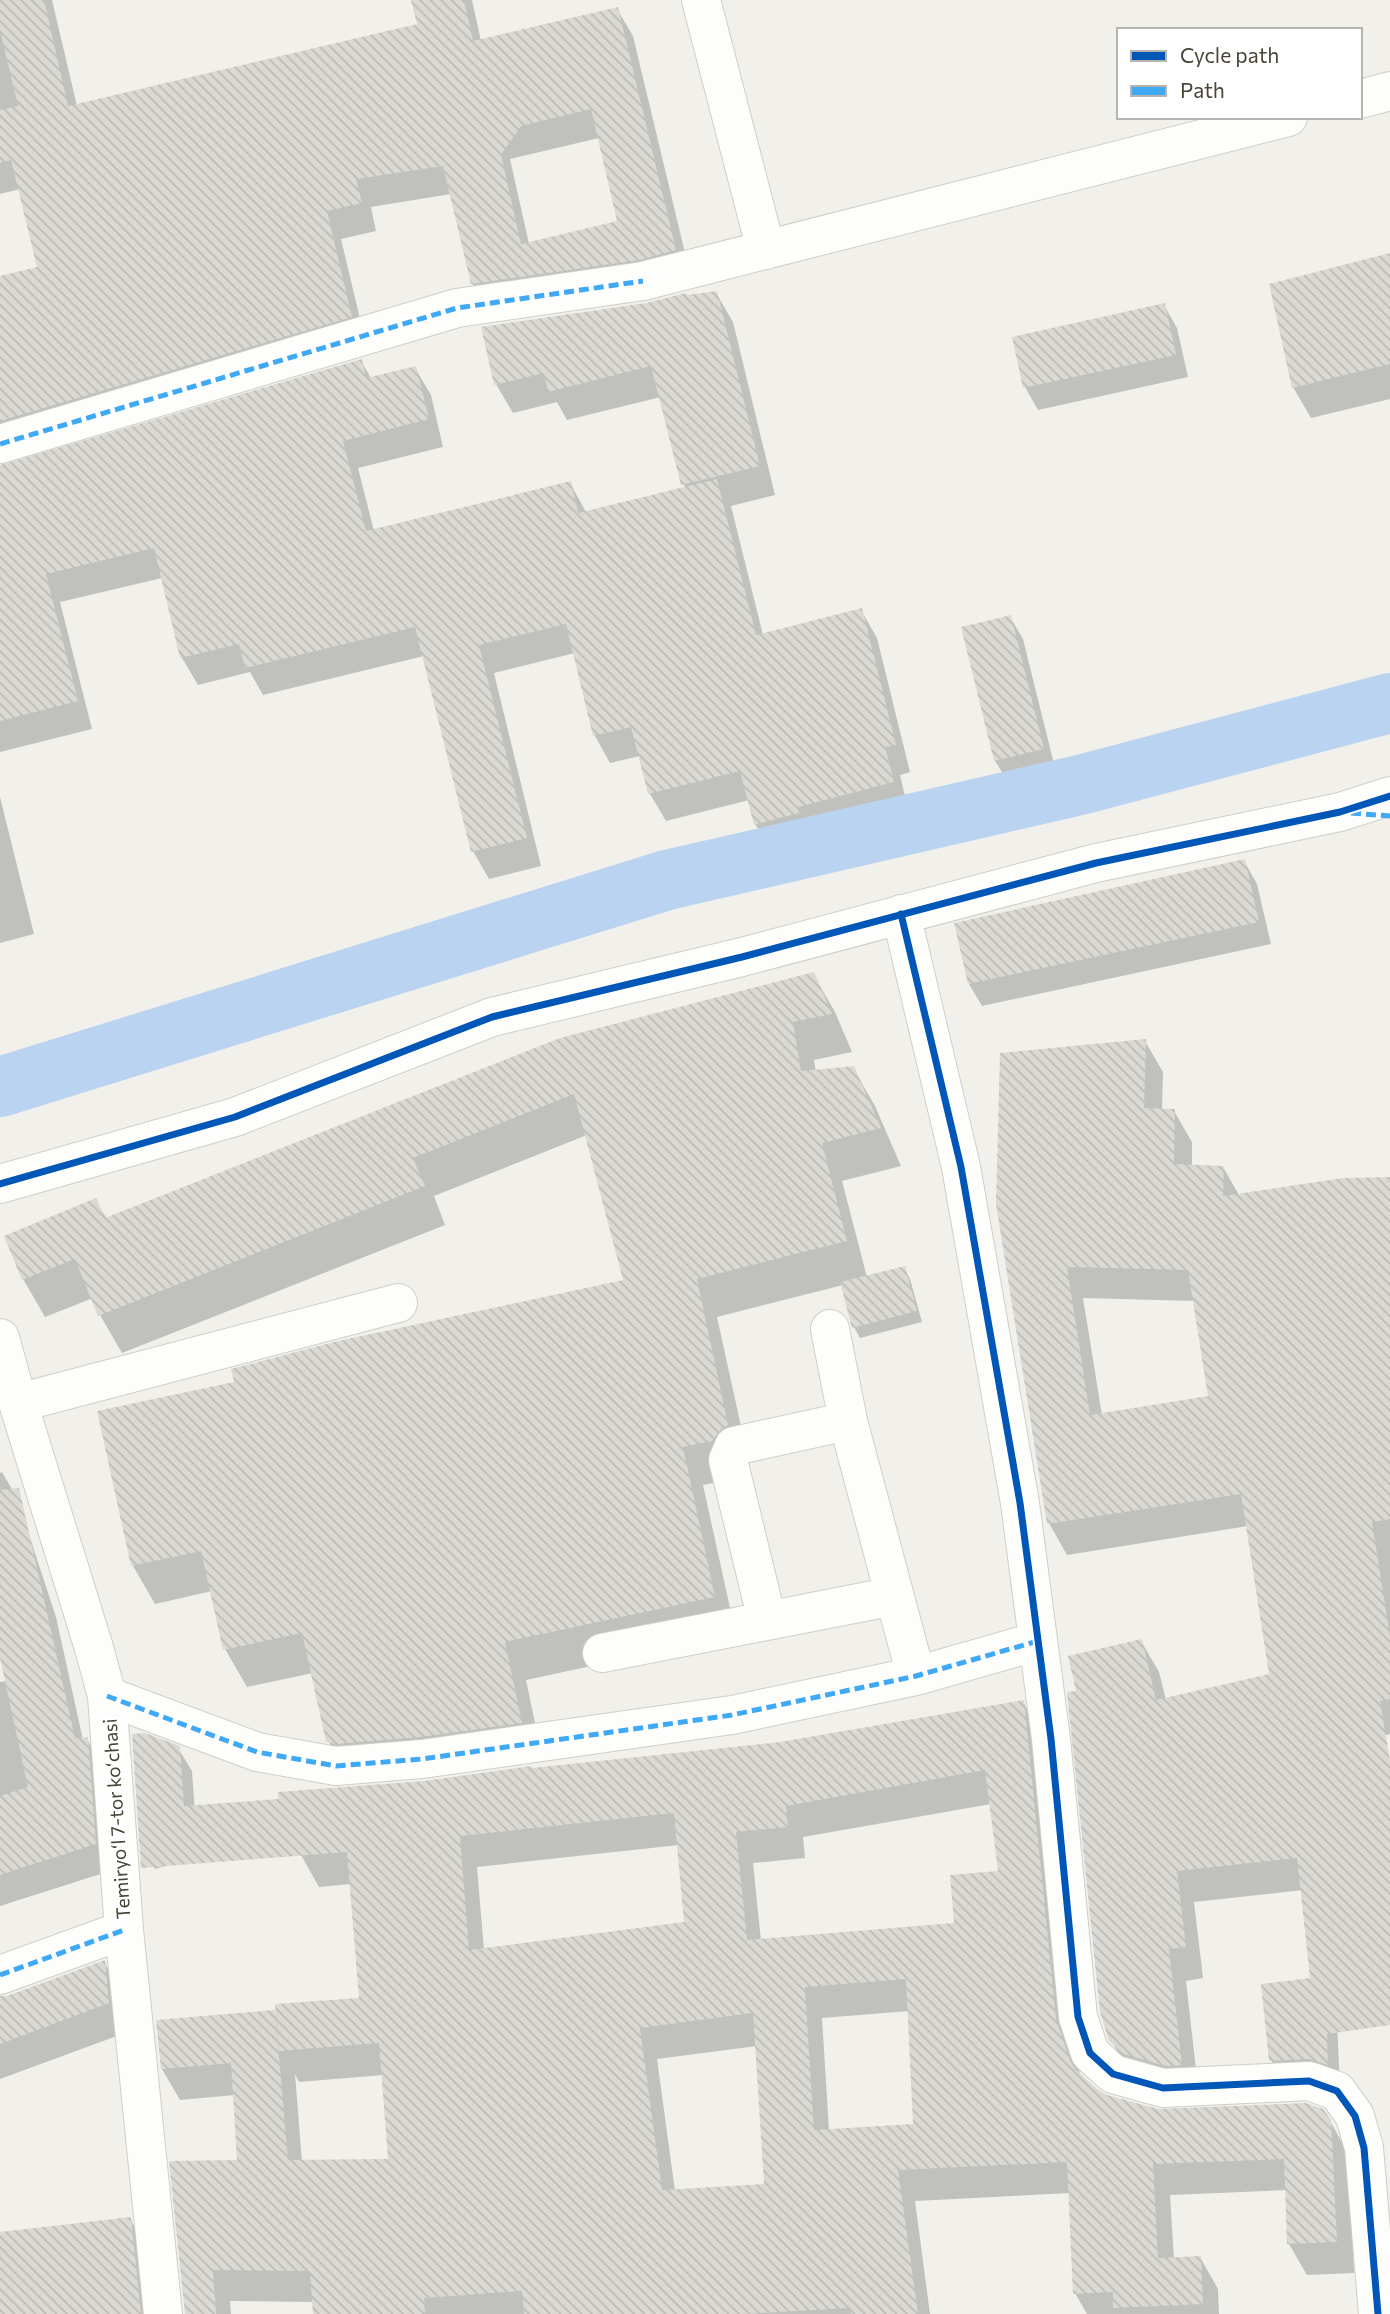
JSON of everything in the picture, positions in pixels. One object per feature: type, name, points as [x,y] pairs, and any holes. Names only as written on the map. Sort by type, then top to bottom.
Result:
[{"type":"street","points":[[701,0],[765,250]]},
{"type":"street","points":[[1362,98],[1390,91]]},
{"type":"street","points":[[0,444],[457,308],[643,281],[1279,119]]},
{"type":"street","points":[[0,1184],[235,1117],[492,1017],[742,957],[1096,863],[1340,812],[1390,796]]},
{"type":"street","points":[[1340,812],[1390,816]]},
{"type":"street","points":[[901,914],[961,1167],[1020,1503],[1051,1739],[1077,2017],[1090,2053],[1113,2074],[1163,2088],[1309,2081],[1337,2091],[1355,2116],[1364,2148],[1378,2314]]},
{"type":"street","points":[[18,1403],[398,1303]]},
{"type":"street","points":[[830,1329],[848,1421],[916,1676]]},
{"type":"street","name":"Temiryoʻl 7-tor koʻchasi","points":[[0,1338],[107,1696],[124,1930],[163,2314]]},
{"type":"street","points":[[767,1620],[729,1460],[734,1446],[848,1421]]},
{"type":"street","points":[[602,1653],[894,1596]]},
{"type":"street","points":[[107,1696],[257,1752],[337,1766],[422,1759],[732,1715],[916,1676],[1038,1641]]},
{"type":"street","points":[[0,1975],[124,1930]]},
{"type":"building","points":[[0,0],[44,0],[68,106],[417,24],[411,0],[464,0],[473,41],[618,7],[676,250],[639,260],[471,284],[443,166],[356,179],[362,203],[327,211],[352,317],[0,421],[0,276],[37,267],[11,160],[0,163],[0,110],[18,106],[0,30]],"holes":[[[591,109],[617,221],[521,244],[501,155],[521,126]]]},
{"type":"building","points":[[1390,253],[1390,364],[1292,388],[1269,284]]},
{"type":"building","points":[[717,291],[760,466],[681,485],[651,366],[548,392],[544,373],[494,385],[481,327],[646,303],[686,293]]},
{"type":"building","points":[[1165,303],[1176,355],[1023,388],[1012,337]]},
{"type":"building","points":[[362,359],[366,378],[416,366],[429,419],[343,441],[366,531],[571,481],[578,513],[717,479],[756,635],[862,608],[896,745],[885,747],[894,782],[798,807],[799,813],[754,825],[740,771],[648,794],[631,727],[593,736],[566,624],[479,645],[527,838],[471,852],[415,627],[245,668],[239,644],[180,658],[154,548],[46,574],[78,701],[0,721],[0,465]]},
{"type":"building","points":[[1011,615],[1044,749],[994,761],[961,627]]},
{"type":"building","points":[[1245,859],[1259,922],[968,984],[954,923]]},
{"type":"building","points":[[814,972],[832,1014],[793,1022],[801,1071],[854,1066],[881,1128],[822,1143],[847,1241],[697,1279],[728,1425],[720,1430],[712,1441],[683,1447],[715,1597],[505,1642],[522,1723],[420,1737],[337,1744],[326,1742],[302,1633],[223,1650],[201,1551],[131,1566],[97,1411],[234,1382],[231,1369],[334,1342],[623,1280],[574,1094],[413,1158],[425,1186],[98,1316],[75,1259],[22,1280],[4,1236],[96,1198],[105,1218],[560,1038]]},
{"type":"building","points":[[1146,1039],[1144,1108],[1175,1109],[1174,1164],[1224,1166],[1223,1196],[1343,1178],[1390,1177],[1390,1519],[1372,1522],[1390,1637],[1390,1699],[1380,1701],[1390,1761],[1390,2025],[1327,2034],[1328,2065],[1308,2059],[1269,2061],[1261,1984],[1310,1978],[1297,1858],[1177,1871],[1186,1947],[1169,1949],[1182,2065],[1165,2066],[1124,2054],[1109,2041],[1100,2012],[1067,1692],[1076,1691],[1068,1656],[1142,1639],[1156,1700],[1269,1674],[1241,1494],[1047,1524],[996,1204],[1000,1053]],"holes":[[[1067,1267],[1188,1270],[1208,1396],[1090,1415]]]},
{"type":"building","points":[[905,1266],[917,1311],[852,1328],[840,1282]]},
{"type":"building","points":[[19,1488],[75,1738],[88,1737],[96,1844],[0,1875],[0,1796],[28,1787],[0,1658],[0,1490]]},
{"type":"building","points":[[1024,1700],[1056,2019],[1070,2061],[1075,2069],[1107,2095],[1158,2109],[1306,2103],[1323,2109],[1331,2120],[1337,2242],[1287,2244],[1284,2159],[1153,2164],[1158,2258],[1201,2256],[1203,2304],[1113,2308],[1113,2292],[1073,2294],[1067,2162],[898,2170],[918,2314],[851,2314],[850,2308],[746,2314],[524,2314],[522,2291],[424,2298],[425,2314],[313,2314],[310,2271],[213,2270],[216,2314],[185,2314],[169,2161],[237,2160],[231,2063],[161,2069],[156,2020],[275,2010],[288,2160],[388,2159],[379,2043],[279,2051],[275,2004],[359,1998],[347,1852],[141,1868],[132,1734],[145,1733],[180,1746],[184,1806],[278,1799],[278,1792],[424,1781],[531,1766],[780,1742]],"holes":[[[985,1770],[998,1871],[950,1875],[954,1923],[747,1940],[736,1832],[788,1827],[786,1806]],[[674,1813],[684,1922],[469,1950],[460,1836]],[[906,1979],[913,2124],[814,2130],[805,1987]],[[753,2013],[764,2184],[662,2190],[640,2028]]]},
{"type":"building","points":[[105,1960],[109,2003],[0,2044],[0,1996],[7,1996]]},
{"type":"building","points":[[131,2217],[141,2314],[0,2314],[0,2232]]},
{"type":"waterway","points":[[0,1087],[667,880],[1084,784],[1390,703]]},
{"type":"marked path","points":[[0,444],[457,308],[643,281]]},
{"type":"marked path","points":[[1351,813],[1390,816]]},
{"type":"marked path","points":[[107,1696],[257,1752],[336,1766],[422,1759],[732,1715],[916,1676],[1038,1641]]},
{"type":"marked path","points":[[0,1975],[124,1930]]},
{"type":"cycle path","points":[[0,1184],[235,1117],[492,1017],[742,957],[1096,863],[1340,812],[1390,796]]},
{"type":"cycle path","points":[[901,914],[961,1167],[1020,1503],[1051,1739],[1078,2017],[1090,2053],[1113,2074],[1163,2088],[1309,2081],[1337,2091],[1355,2116],[1364,2148],[1378,2314]]}]
